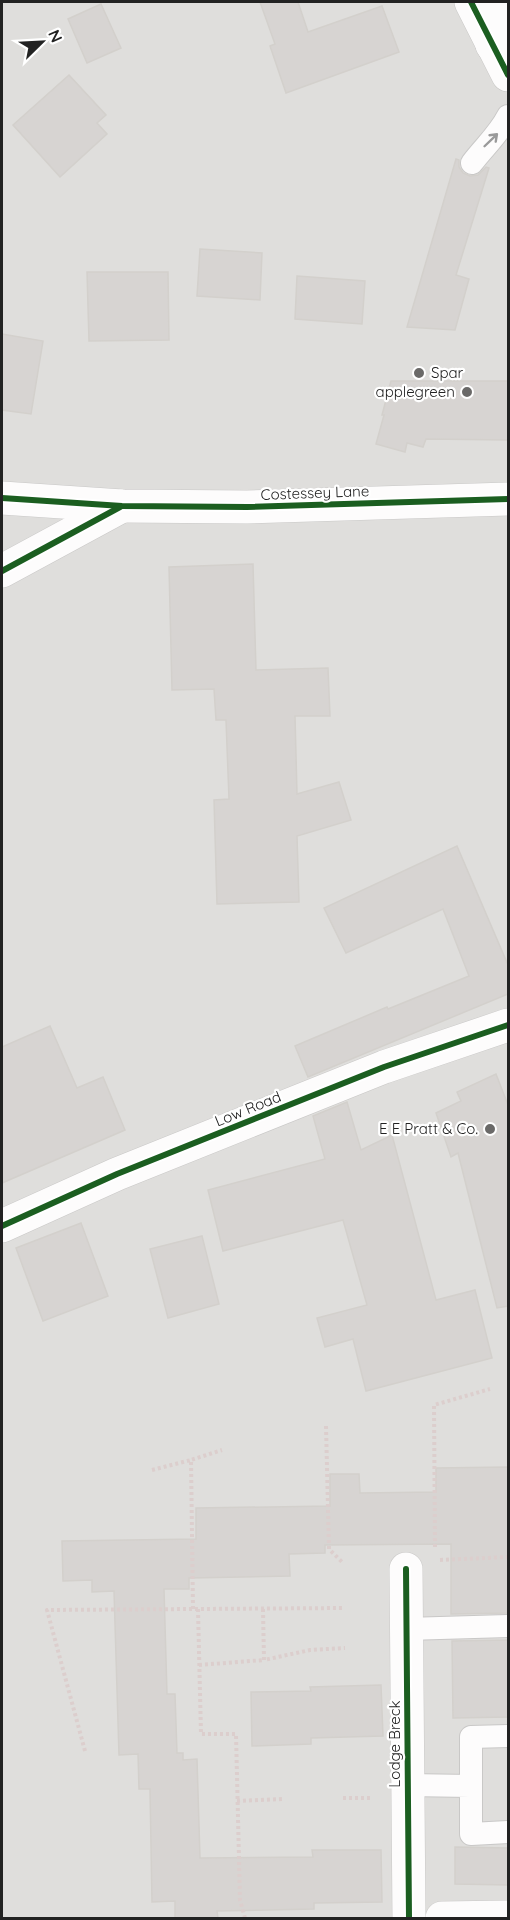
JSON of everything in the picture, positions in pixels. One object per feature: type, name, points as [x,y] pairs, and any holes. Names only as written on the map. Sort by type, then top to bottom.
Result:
[{"type":"street","points":[[471,2],[508,75]]},
{"type":"street","points":[[492,45],[504,2]]},
{"type":"street","name":"Costessey Lane","points":[[2,498],[122,506],[247,507],[508,499]]},
{"type":"street","name":"Costessey Lane","points":[[2,571],[122,506]]},
{"type":"street","name":"Low Road","points":[[2,1226],[117,1174],[384,1067],[508,1025]]},
{"type":"street","name":"Lodge Breck","points":[[409,1918],[406,1629],[420,1565]]},
{"type":"street","points":[[442,1918],[508,1917]]},
{"type":"lane","points":[[472,163],[484,147],[500,132],[508,116]]},
{"type":"lane","points":[[406,1629],[508,1626]]},
{"type":"lane","points":[[508,1736],[471,1737],[471,1834],[508,1832]]},
{"type":"lane","points":[[407,1785],[471,1786]]},
{"type":"path","points":[[490,1389],[434,1405],[420,1565],[508,1557]]},
{"type":"path","points":[[326,1426],[329,1549],[342,1562]]},
{"type":"path","points":[[152,1470],[222,1450]]},
{"type":"path","points":[[191,1460],[201,1734],[236,1734],[240,1900],[245,1918]]},
{"type":"path","points":[[85,1751],[47,1610],[344,1608]]},
{"type":"path","points":[[263,1609],[264,1660]]},
{"type":"path","points":[[199,1665],[264,1660],[310,1650],[345,1648]]},
{"type":"path","points":[[237,1801],[283,1799]]},
{"type":"shaded area","points":[[2,2],[508,2],[508,1918],[2,1918]]},
{"type":"building","points":[[260,2],[298,2],[308,32],[382,6],[399,52],[286,93],[270,46],[275,44]]},
{"type":"building","points":[[101,4],[121,48],[87,63],[68,19]]},
{"type":"building","points":[[69,75],[106,115],[97,123],[107,134],[60,177],[13,125]]},
{"type":"building","points":[[456,159],[459,160],[459,167],[463,173],[470,176],[478,175],[486,167],[489,168],[456,275],[469,279],[455,330],[407,327]]},
{"type":"building","points":[[200,249],[262,253],[260,300],[197,296]]},
{"type":"building","points":[[87,272],[168,272],[169,340],[89,341]]},
{"type":"building","points":[[297,276],[365,281],[362,324],[295,319]]},
{"type":"building","points":[[2,334],[43,341],[31,414],[2,410]]},
{"type":"building","name":"applegreen","points":[[391,381],[508,381],[508,440],[426,439],[423,447],[407,443],[405,452],[376,444]]},
{"type":"building","points":[[253,564],[256,670],[328,668],[330,716],[295,716],[297,794],[339,782],[351,820],[297,836],[299,902],[217,904],[214,800],[229,799],[226,720],[216,720],[214,689],[172,690],[169,567]]},
{"type":"building","points":[[457,846],[508,965],[508,994],[308,1077],[295,1046],[387,1007],[388,1009],[469,976],[443,909],[346,953],[324,908]]},
{"type":"building","points":[[50,1026],[77,1088],[103,1077],[125,1130],[2,1183],[2,1047]]},
{"type":"building","points":[[496,1074],[508,1105],[508,1306],[497,1308],[458,1153],[451,1157],[436,1113],[461,1101],[457,1092]]},
{"type":"building","points":[[347,1102],[361,1150],[392,1135],[436,1300],[475,1290],[492,1358],[366,1391],[353,1339],[325,1347],[317,1318],[367,1305],[343,1220],[223,1251],[208,1190],[325,1159],[313,1116]]},
{"type":"building","points":[[81,1223],[108,1296],[43,1321],[16,1248]]},
{"type":"building","points":[[202,1236],[219,1304],[168,1318],[150,1249]]},
{"type":"building","points":[[508,1467],[508,1613],[451,1614],[451,1544],[325,1545],[325,1553],[289,1554],[290,1576],[189,1578],[189,1589],[164,1589],[167,1694],[175,1694],[177,1753],[183,1753],[183,1760],[197,1759],[200,1858],[313,1857],[312,1850],[381,1850],[382,1902],[314,1903],[314,1909],[217,1911],[218,1918],[175,1918],[175,1901],[152,1902],[150,1789],[139,1789],[138,1754],[119,1755],[114,1591],[92,1592],[92,1580],[63,1581],[62,1541],[196,1539],[196,1508],[330,1506],[330,1474],[359,1474],[360,1493],[436,1492],[436,1468]]},
{"type":"building","points":[[508,1640],[508,1717],[453,1718],[452,1641]]},
{"type":"building","points":[[381,1685],[383,1736],[311,1738],[311,1744],[252,1746],[251,1692],[311,1691],[310,1687]]},
{"type":"building","points":[[455,1847],[508,1848],[508,1885],[455,1884]]},
{"type":"cycle path","points":[[471,2],[508,75]]},
{"type":"cycle path","points":[[2,498],[122,506],[247,507],[508,499]]},
{"type":"cycle path","points":[[2,571],[120,507]]},
{"type":"cycle path","points":[[2,1226],[117,1174],[384,1067],[508,1025]]},
{"type":"cycle path","points":[[406,1569],[409,1918]]},
{"type":"place","name":"Spar","points":[[419,373]]},
{"type":"place","name":"applegreen","points":[[467,392]]},
{"type":"place","name":"E E Pratt & Co.","points":[[490,1129]]}]
